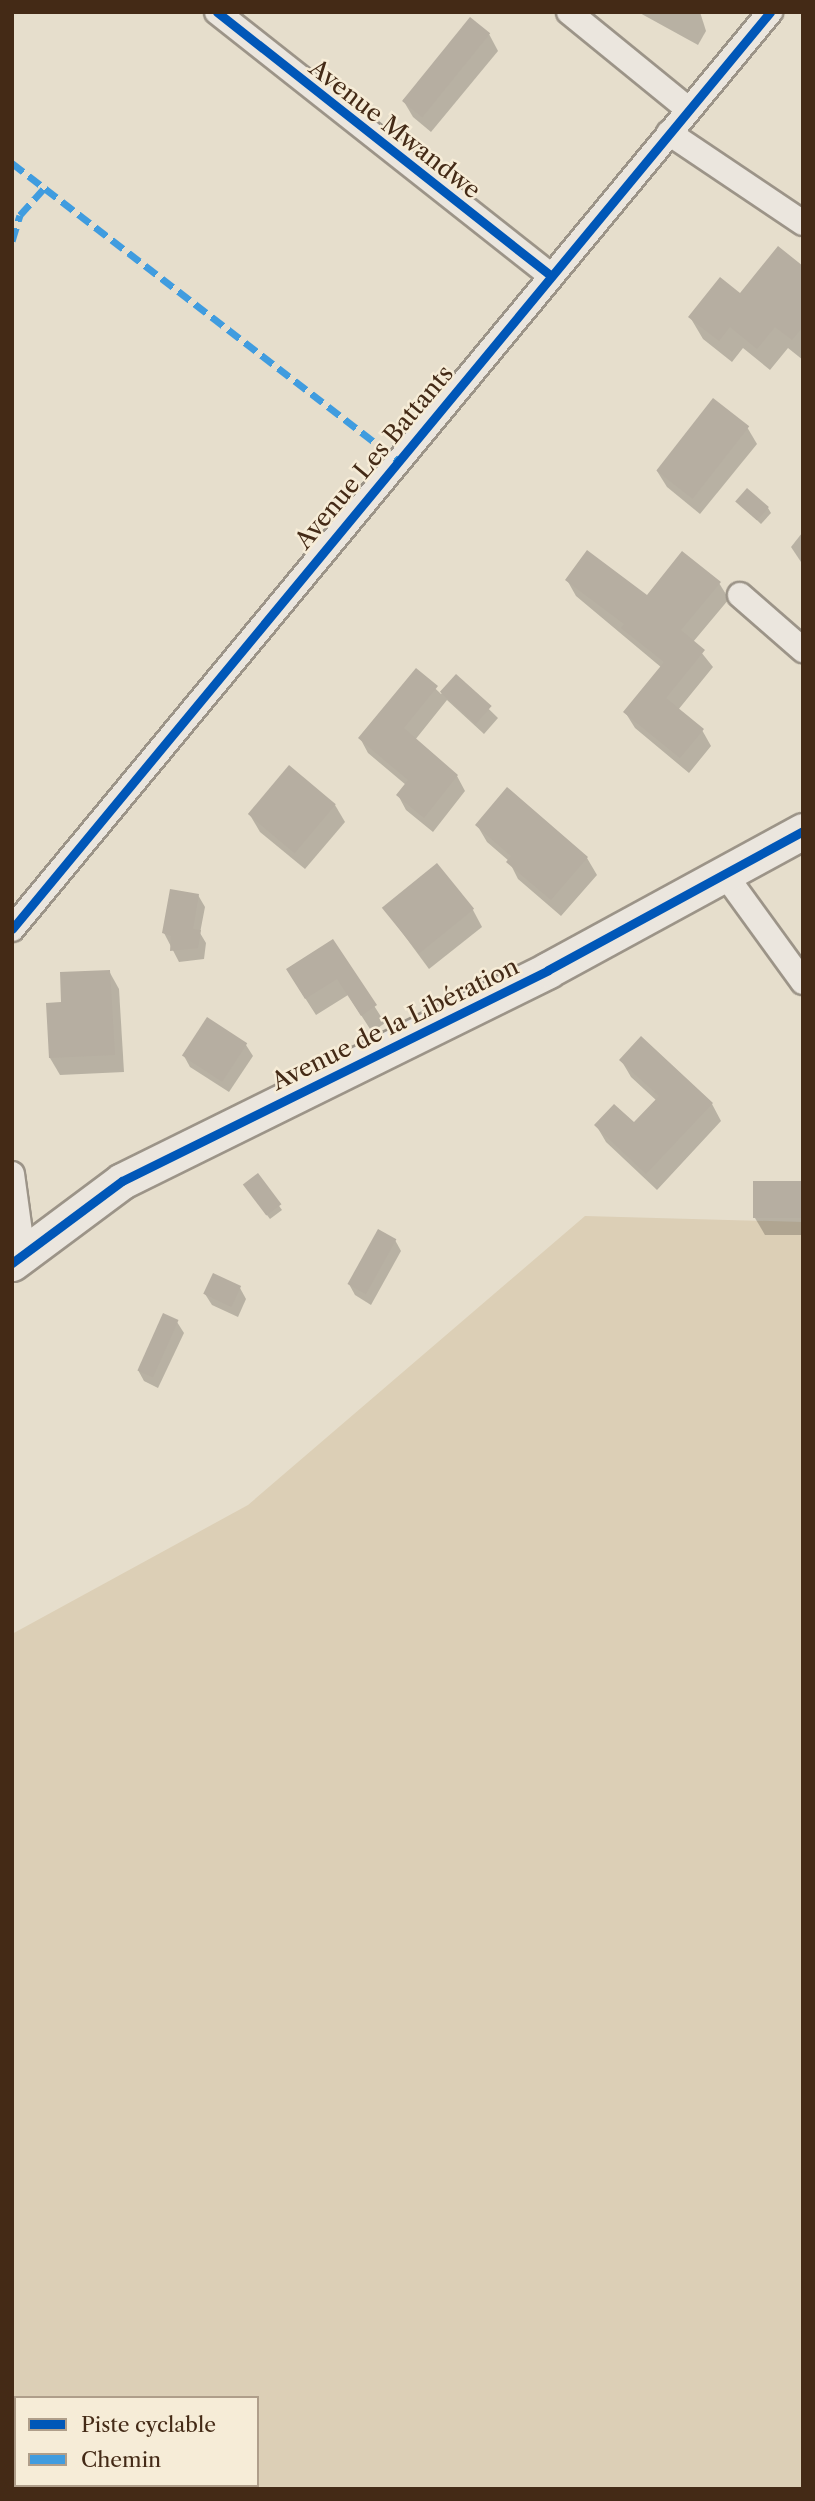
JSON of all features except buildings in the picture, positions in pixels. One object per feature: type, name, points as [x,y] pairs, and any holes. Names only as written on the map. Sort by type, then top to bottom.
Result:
[{"type":"street","name":"Avenue Mwandwe","points":[[216,12],[550,275]]},
{"type":"street","points":[[569,12],[688,109]]},
{"type":"street","name":"Avenue Les Battants","points":[[14,921],[770,12]]},
{"type":"street","points":[[669,133],[803,223]]},
{"type":"street","points":[[740,595],[803,650]]},
{"type":"street","name":"Avenue de la Libération","points":[[18,1258],[122,1181],[548,970],[726,876],[803,831]]},
{"type":"street","points":[[726,876],[803,982]]},
{"type":"street","points":[[12,1174],[18,1258]]},
{"type":"shaded area","points":[[585,1216],[803,1222],[803,2489],[12,2489],[12,1634],[248,1505]]},
{"type":"marked path","points":[[12,163],[397,460]]},
{"type":"marked path","points":[[12,241],[20,215],[44,188]]},
{"type":"cycle path","points":[[217,12],[550,275]]},
{"type":"cycle path","points":[[12,929],[770,12]]},
{"type":"cycle path","points":[[12,1263],[122,1181],[548,970],[803,831]]}]
